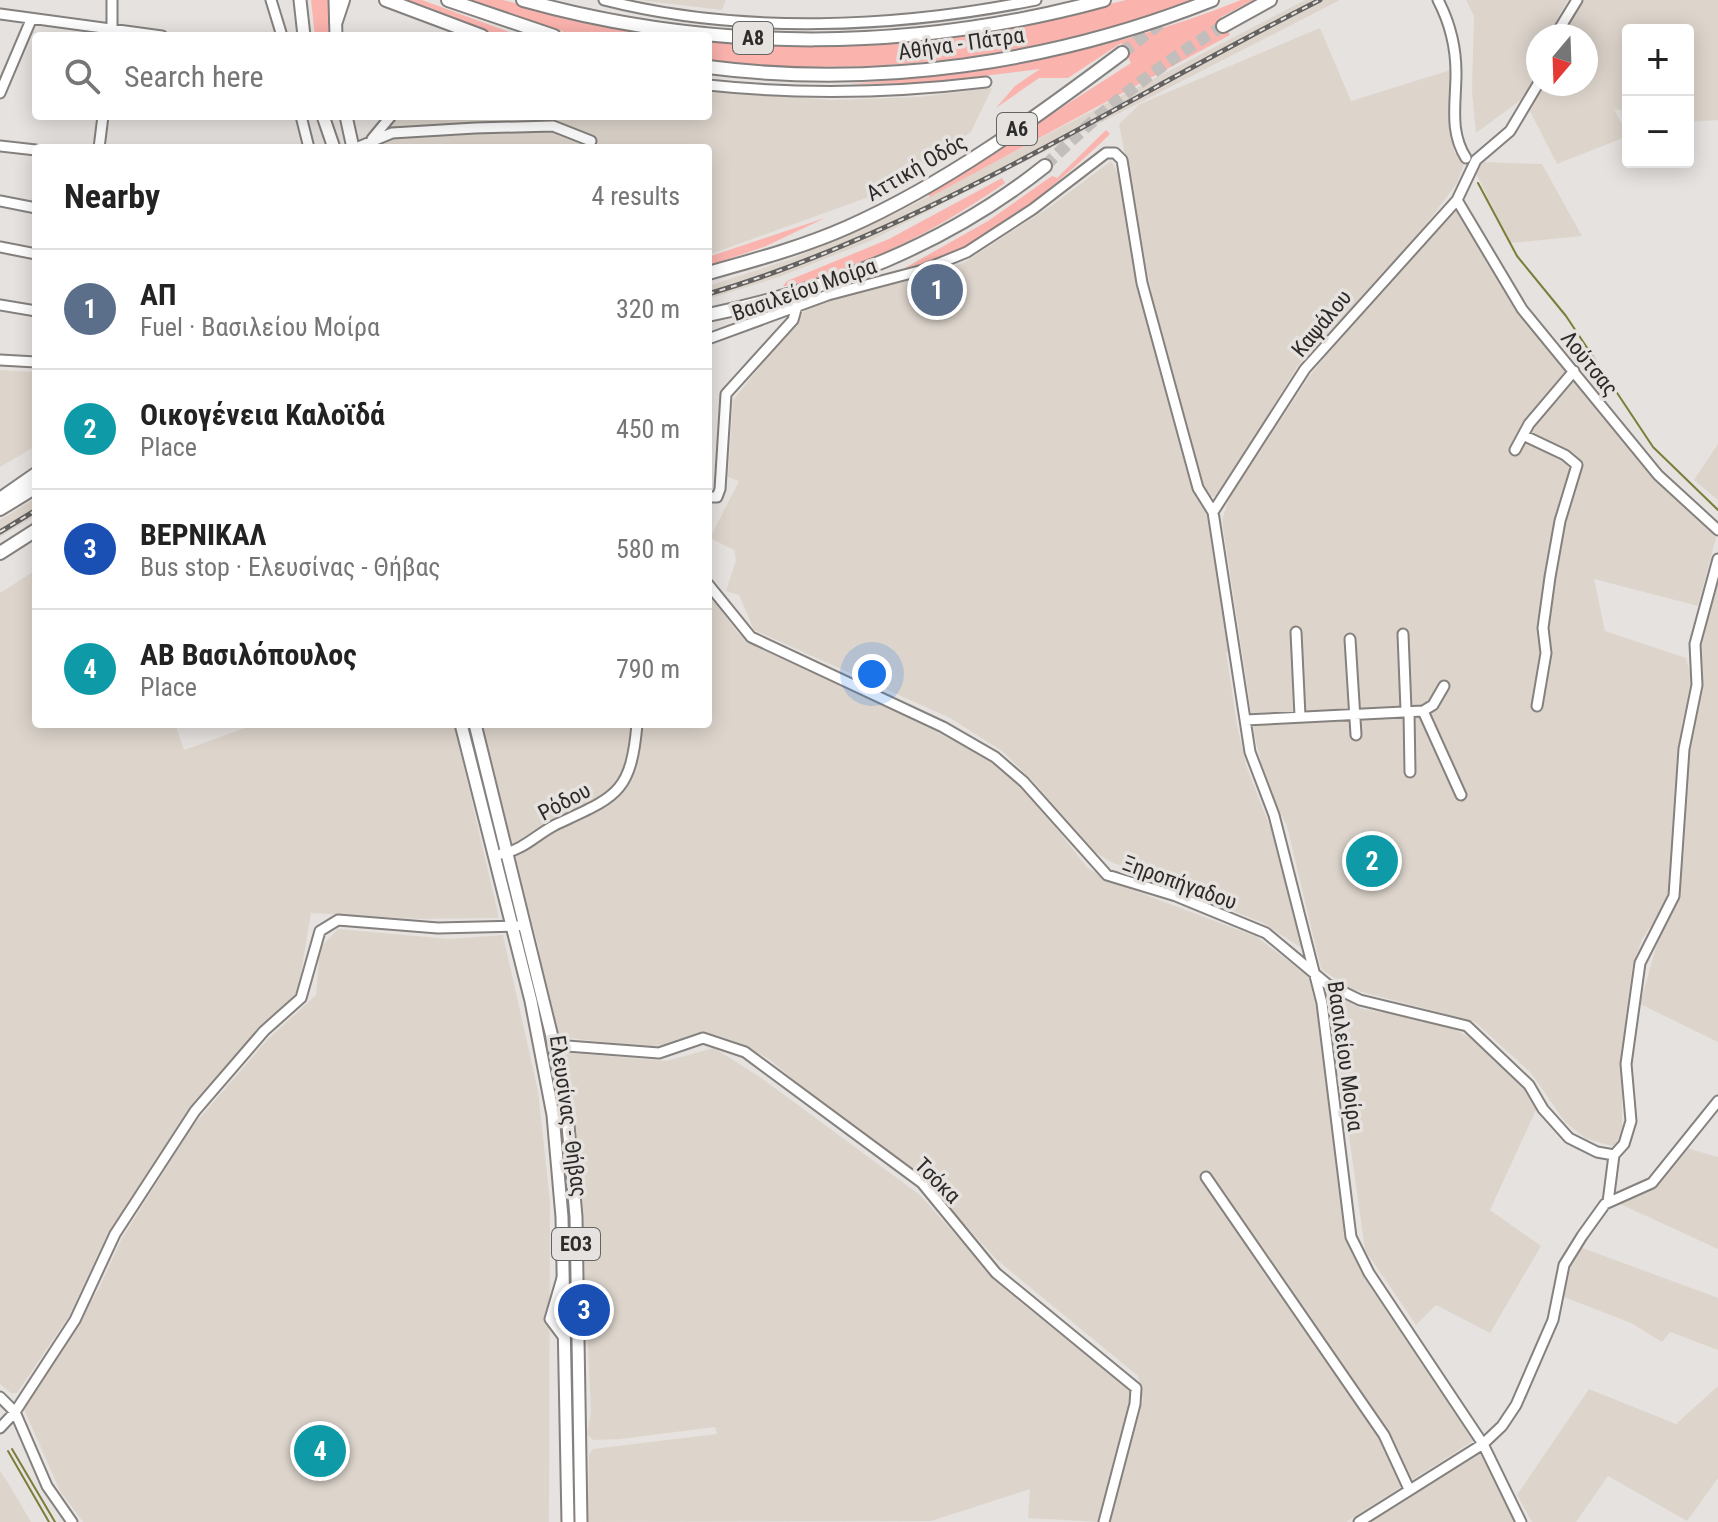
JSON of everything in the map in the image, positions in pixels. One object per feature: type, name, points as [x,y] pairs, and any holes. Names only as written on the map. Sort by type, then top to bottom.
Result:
[{"type":"highway","points":[[336,21],[343,0]]},
{"type":"highway","points":[[386,0],[471,32]]},
{"type":"highway","points":[[448,0],[542,32]]},
{"type":"highway","name":"Αθήνα - Πάτρα","points":[[523,0],[615,21],[697,32]]},
{"type":"highway","points":[[558,0],[615,21]]},
{"type":"highway","name":"Αθήνα - Πάτρα","points":[[712,34],[855,39],[996,25],[1104,0]]},
{"type":"highway","name":"Αθήνα - Πάτρα","points":[[712,68],[857,74],[1003,59],[1101,38],[1212,0]]},
{"type":"highway","points":[[1223,26],[1270,0]]},
{"type":"highway","name":"Αττική Οδός","points":[[712,272],[794,248],[907,198],[977,156],[1122,53]]},
{"type":"highway","name":"Α6","points":[[712,314],[813,288],[897,257],[978,214],[1045,166]]},
{"type":"highway","points":[[0,499],[32,477]]},
{"type":"highway","points":[[0,509],[32,489]]},
{"type":"highway","points":[[0,553],[32,533]]},
{"type":"main road","points":[[300,0],[304,32]]},
{"type":"main road","points":[[335,0],[336,32]]},
{"type":"main road","points":[[324,120],[333,144]]},
{"type":"main road","points":[[347,120],[354,144]]},
{"type":"main road","name":"Ελευσίνας - Θήβας","points":[[462,728],[512,927],[553,1115],[561,1189],[568,1522]]},
{"type":"main road","name":"Ελευσίνας - Θήβας","points":[[476,728],[554,1045],[567,1114],[575,1189],[581,1522]]},
{"type":"street","points":[[112,0],[112,32]]},
{"type":"street","points":[[271,0],[281,32]]},
{"type":"street","points":[[604,0],[693,15],[790,21],[931,16],[1036,0]]},
{"type":"street","points":[[1438,0],[1452,37],[1456,73],[1454,125],[1456,142],[1466,158]]},
{"type":"street","points":[[1562,24],[1577,0]]},
{"type":"street","points":[[0,14],[106,32]]},
{"type":"street","points":[[0,93],[31,20]]},
{"type":"street","points":[[712,85],[826,91],[922,90],[986,82]]},
{"type":"street","name":"Καψάλου","points":[[1213,512],[1305,369],[1457,200],[1476,160],[1510,131],[1531,96]]},
{"type":"street","points":[[100,144],[102,120]]},
{"type":"street","points":[[302,120],[308,144]]},
{"type":"street","points":[[372,139],[388,120]]},
{"type":"street","points":[[363,144],[392,133],[553,126],[591,141]]},
{"type":"street","points":[[0,146],[32,150]]},
{"type":"street","name":"Βασιλείου Μοίρα","points":[[712,338],[861,284],[923,270],[967,252],[1033,209],[1106,153],[1115,153],[1122,160],[1142,283],[1198,488],[1213,512],[1250,752],[1274,815],[1316,973],[1330,1054],[1351,1237],[1369,1273],[1483,1444],[1521,1522]]},
{"type":"street","name":"Λούτσας","points":[[1457,200],[1522,309],[1658,475],[1718,530]]},
{"type":"street","points":[[0,201],[32,207]]},
{"type":"street","points":[[0,247],[32,253]]},
{"type":"street","points":[[0,305],[32,310]]},
{"type":"street","points":[[712,497],[717,497],[720,489],[724,398],[793,320],[797,306]]},
{"type":"street","points":[[0,360],[32,362]]},
{"type":"street","points":[[1515,450],[1523,435],[1574,371]]},
{"type":"street","points":[[1523,435],[1565,455],[1577,465],[1560,521],[1550,577],[1544,615],[1546,653],[1537,706]]},
{"type":"street","points":[[1359,1522],[1483,1444],[1502,1426],[1516,1405],[1553,1320],[1564,1265],[1608,1202],[1614,1155],[1624,1144],[1631,1121],[1626,1064],[1640,963],[1674,896],[1684,749],[1697,685],[1695,644],[1718,559]]},
{"type":"street","name":"Ξηροπήγαδου","points":[[712,589],[751,637],[943,727],[995,757],[1024,782],[1085,855],[1107,875],[1176,896],[1266,933],[1337,990],[1360,1000],[1467,1026],[1529,1085],[1543,1109],[1569,1138],[1597,1152],[1614,1155]]},
{"type":"street","points":[[1296,632],[1300,716]]},
{"type":"street","points":[[1403,634],[1410,772]]},
{"type":"street","points":[[1350,639],[1356,735]]},
{"type":"street","points":[[1245,720],[1423,711],[1433,705],[1444,686]]},
{"type":"street","points":[[1423,711],[1461,795]]},
{"type":"street","name":"Ρόδου","points":[[507,853],[617,792],[628,773],[636,728]]},
{"type":"street","points":[[494,855],[507,853]]},
{"type":"street","points":[[0,1428],[15,1412],[75,1320],[123,1221],[195,1111],[264,1031],[301,998],[320,931],[338,920],[438,928],[525,925]]},
{"type":"street","name":"Τσόκα","points":[[554,1045],[659,1053],[703,1038],[729,1044],[761,1061],[800,1095],[922,1183],[996,1273],[1136,1388],[1135,1404],[1104,1522]]},
{"type":"street","points":[[1608,1202],[1648,1186],[1718,1101]]},
{"type":"street","points":[[1206,1177],[1384,1435],[1409,1489]]},
{"type":"street","points":[[0,1397],[15,1412],[47,1486],[72,1522]]},
{"type":"shaded area","points":[[311,0],[328,0],[330,32],[315,32]]},
{"type":"shaded area","points":[[397,0],[422,0],[509,32],[484,32]]},
{"type":"shaded area","points":[[464,0],[503,0],[568,17],[647,32],[564,32]]},
{"type":"shaded area","points":[[638,0],[726,0],[722,10]]},
{"type":"shaded area","points":[[1126,0],[1196,0],[1075,36],[956,59],[834,67],[712,61],[712,41],[814,44],[918,38],[1074,13]]},
{"type":"shaded area","points":[[1241,0],[1253,0],[1221,17],[1230,35],[930,197],[928,194],[1131,63],[1121,43],[1068,78],[1039,78],[996,108],[1015,86],[1040,69],[926,83],[850,84],[950,73],[1048,57],[1146,33]]},
{"type":"shaded area","points":[[1305,0],[1340,0],[870,241],[779,277],[712,298],[712,285],[791,259],[895,214]]},
{"type":"shaded area","points":[[1466,0],[1568,0],[1554,24],[1526,24],[1526,95],[1476,133],[1472,91],[1474,16]]},
{"type":"shaded area","points":[[1580,0],[1718,0],[1718,120],[1694,122],[1694,24],[1622,24],[1622,111],[1614,109],[1622,124],[1622,138],[1557,164],[1530,111],[1538,96],[1598,96],[1598,24],[1567,24]]},
{"type":"shaded area","points":[[1320,28],[1351,101],[1454,69],[1454,151],[1464,164],[1457,183],[1408,249],[1299,364],[1218,497],[1209,496],[1201,487],[1159,333],[1119,124],[1140,104]]},
{"type":"shaded area","points":[[992,88],[971,132],[877,194],[712,254],[712,144],[377,144],[385,139],[394,120],[712,120],[712,91],[833,100],[919,97]]},
{"type":"shaded area","points":[[1106,130],[1110,134],[1069,172],[984,237],[927,265],[903,269],[988,221],[1052,176],[1057,178]]},
{"type":"shaded area","points":[[1111,161],[1119,175],[1149,325],[1194,492],[1208,512],[1233,655],[1226,652],[1237,725],[1247,768],[1280,852],[1305,950],[1263,923],[1109,861],[1084,845],[1034,782],[1002,751],[950,718],[754,630],[739,595],[726,591],[736,560],[734,550],[712,539],[712,534],[739,481],[728,477],[733,400],[808,307],[856,291],[920,279],[965,262],[1051,206]]},
{"type":"shaded area","points":[[1484,162],[1542,164],[1582,236],[1510,243],[1475,171]]},
{"type":"shaded area","points":[[1002,178],[1005,183],[984,197],[895,248],[848,268],[783,286],[787,281],[889,239]]},
{"type":"shaded area","points":[[1457,207],[1502,287],[1541,340],[1654,478],[1717,534],[1698,606],[1594,579],[1605,631],[1686,658],[1691,676],[1690,697],[1682,722],[1671,896],[1642,939],[1632,968],[1622,1057],[1622,1127],[1615,1147],[1585,1138],[1565,1122],[1531,1073],[1475,1022],[1351,989],[1321,969],[1287,826],[1267,785],[1255,738],[1222,521],[1229,498],[1309,377],[1376,291]]},
{"type":"shaded area","points":[[825,218],[766,246],[712,265],[712,256]]},
{"type":"shaded area","points":[[0,370],[32,372],[32,448],[0,467]]},
{"type":"shaded area","points":[[1718,444],[1718,500],[1694,480]]},
{"type":"shaded area","points":[[32,500],[32,517],[0,537],[0,520]]},
{"type":"shaded area","points":[[32,573],[32,728],[176,728],[184,750],[246,728],[455,728],[499,918],[420,919],[311,913],[298,991],[289,1003],[259,1027],[176,1129],[106,1237],[69,1316],[17,1393],[11,1393],[0,1384],[0,593]]},
{"type":"shaded area","points":[[1718,583],[1718,1042],[1640,1004],[1656,947],[1680,894],[1690,736],[1703,685],[1700,640]]},
{"type":"shaded area","points":[[712,599],[739,634],[752,643],[979,754],[1029,794],[1087,867],[1104,879],[1257,937],[1308,976],[1322,1030],[1344,1225],[1358,1263],[1429,1366],[1473,1441],[1346,1522],[1107,1522],[1143,1400],[1138,1376],[997,1260],[923,1178],[835,1115],[769,1059],[742,1044],[716,1035],[692,1035],[646,1047],[551,1036],[538,945],[516,865],[495,816],[480,728],[712,728]]},
{"type":"shaded area","points":[[338,929],[449,939],[503,935],[538,1091],[550,1201],[549,1522],[83,1522],[60,1491],[23,1407],[98,1290],[122,1238],[192,1127],[268,1039],[316,995],[320,948]]},
{"type":"shaded area","points":[[1329,992],[1362,1009],[1412,1017],[1452,1028],[1473,1039],[1522,1085],[1536,1110],[1490,1210],[1541,1246],[1490,1333],[1436,1305],[1416,1325],[1365,1250]]},
{"type":"shaded area","points":[[714,1048],[760,1077],[920,1195],[994,1278],[1130,1386],[1133,1395],[1099,1522],[1028,1518],[1030,1489],[931,1521],[588,1522],[589,1455],[593,1449],[717,1434],[715,1427],[620,1439],[593,1440],[587,1434],[591,1413],[580,1175],[558,1052],[666,1061]]},
{"type":"shaded area","points":[[1683,1147],[1718,1157],[1718,1249],[1620,1204],[1650,1190]]},
{"type":"shaded area","points":[[1580,1247],[1718,1298],[1718,1350],[1670,1332],[1662,1342],[1631,1323],[1564,1297],[1565,1279]]},
{"type":"shaded area","points":[[1718,1386],[1718,1478],[1687,1521],[1608,1476],[1576,1522],[1532,1522],[1517,1495],[1589,1389],[1676,1424]]},
{"type":"shaded area","points":[[1480,1453],[1518,1522],[1370,1522]]},
{"type":"shaded area","points":[[0,1471],[7,1481],[31,1522],[0,1522]]},
{"type":"waterway","points":[[1478,183],[1517,256],[1566,316],[1653,447],[1718,510]]},
{"type":"waterway","points":[[12,1449],[55,1522]]},
{"type":"waterway","points":[[8,1451],[49,1522]]},
{"type":"tunnel","points":[[1122,53],[1167,18]]},
{"type":"tunnel","points":[[1045,166],[1130,91],[1223,26]]},
{"type":"railway","points":[[712,293],[787,268],[943,200],[1320,0]]},
{"type":"railway","points":[[0,532],[32,512]]},
{"type":"place","name":"ΑΠ","points":[[937,290]]},
{"type":"place","name":"Οικογένεια Καλοϊδά","points":[[1372,861]]},
{"type":"place","name":"ΒΕΡΝΙΚΑΛ","points":[[584,1310]]},
{"type":"place","name":"ΑΒ Βασιλόπουλος","points":[[320,1451]]}]
